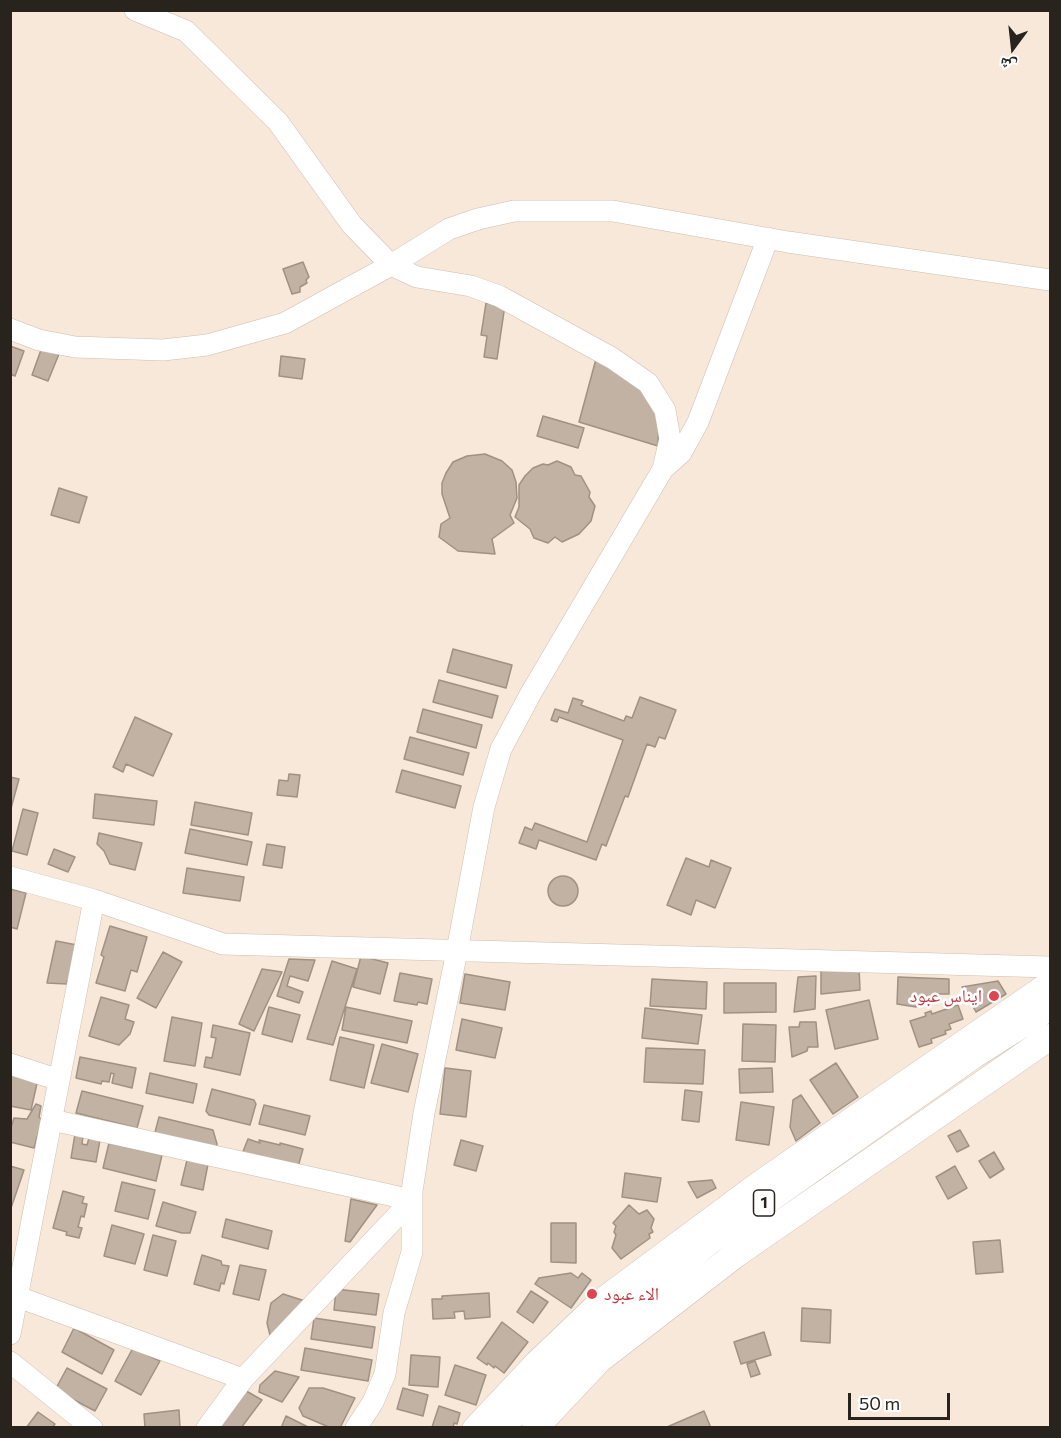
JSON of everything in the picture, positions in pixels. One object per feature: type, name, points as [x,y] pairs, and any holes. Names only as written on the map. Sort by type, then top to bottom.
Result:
[{"type":"main road","name":"1","points":[[501,1428],[583,1342],[710,1241],[974,1055],[1050,1007]]},
{"type":"main road","name":"1","points":[[535,1428],[599,1360],[735,1255],[1050,1036]]},
{"type":"street","points":[[135,10],[186,31],[270,114],[352,225],[391,266],[417,277],[471,286],[499,296],[612,358],[648,383],[665,410],[670,439],[663,469],[531,693],[501,749],[484,807],[458,951],[424,1113],[412,1200],[412,1252],[394,1313],[385,1374],[373,1402],[356,1428]]},
{"type":"street","points":[[10,329],[39,340],[75,347],[163,350],[207,345],[285,323],[391,266],[449,229],[514,210],[612,211],[768,238],[1050,280]]},
{"type":"street","points":[[663,469],[681,453],[698,422],[768,238]]},
{"type":"street","points":[[10,877],[94,900],[223,944],[1050,967]]},
{"type":"street","points":[[10,1334],[94,900]]},
{"type":"street","points":[[473,1428],[536,1360],[601,1299],[757,1183],[1050,981]]},
{"type":"street","points":[[10,1064],[59,1080]]},
{"type":"street","points":[[52,1120],[412,1200]]},
{"type":"street","points":[[207,1428],[243,1379],[412,1200]]},
{"type":"street","points":[[18,1297],[243,1379]]},
{"type":"street","points":[[10,1362],[92,1428]]},
{"type":"building","points":[[303,262],[309,277],[306,280],[307,283],[300,287],[300,292],[292,294],[283,269]]},
{"type":"building","points":[[486,303],[505,305],[497,359],[484,357],[487,336],[481,335]]},
{"type":"building","points":[[10,346],[24,351],[15,376],[10,374]]},
{"type":"building","points":[[42,347],[59,354],[48,381],[32,375]]},
{"type":"building","points":[[281,356],[305,359],[302,379],[279,376]]},
{"type":"building","points":[[596,359],[641,386],[659,413],[658,446],[579,422]]},
{"type":"building","points":[[543,416],[584,428],[578,448],[537,436]]},
{"type":"building","points":[[485,454],[502,461],[512,470],[516,482],[517,498],[510,515],[514,523],[492,539],[495,554],[458,551],[439,537],[441,524],[450,518],[442,494],[442,483],[453,462],[467,456]]},
{"type":"building","points":[[557,461],[571,467],[575,475],[581,476],[595,506],[591,521],[579,534],[562,542],[555,537],[548,543],[534,538],[530,529],[515,517],[519,507],[519,485],[525,476],[533,468]]},
{"type":"building","points":[[59,488],[87,497],[79,523],[51,515]]},
{"type":"building","points":[[453,649],[512,665],[506,688],[447,672]]},
{"type":"building","points":[[439,680],[498,696],[492,718],[433,702]]},
{"type":"building","points":[[640,697],[676,710],[665,739],[659,737],[655,747],[647,744],[628,797],[625,796],[606,846],[602,844],[596,860],[539,840],[536,849],[519,843],[525,827],[532,830],[535,823],[587,842],[623,740],[559,717],[557,722],[551,720],[555,709],[568,713],[573,698],[583,701],[581,705],[624,721],[626,716],[632,718]]},
{"type":"building","points":[[423,709],[482,725],[476,748],[417,732]]},
{"type":"building","points":[[135,717],[172,734],[153,776],[126,764],[123,772],[113,767]]},
{"type":"building","points":[[410,737],[469,753],[463,775],[404,759]]},
{"type":"building","points":[[402,770],[461,786],[455,808],[396,792]]},
{"type":"building","points":[[289,774],[300,775],[297,797],[277,795],[279,780],[288,781]]},
{"type":"building","points":[[10,777],[19,779],[10,812]]},
{"type":"building","points":[[95,794],[157,801],[154,825],[93,818]]},
{"type":"building","points":[[195,802],[252,813],[248,835],[191,825]]},
{"type":"building","points":[[23,809],[38,813],[27,855],[12,851]]},
{"type":"building","points":[[190,829],[252,842],[247,865],[185,853]]},
{"type":"building","points":[[99,833],[142,843],[135,870],[110,864],[104,851],[97,844]]},
{"type":"building","points":[[267,844],[285,847],[282,868],[263,865]]},
{"type":"building","points":[[54,849],[75,857],[68,872],[48,864]]},
{"type":"building","points":[[686,858],[709,867],[711,860],[731,868],[715,908],[696,900],[691,915],[667,905]]},
{"type":"building","points":[[187,868],[244,877],[240,901],[183,893]]},
{"type":"building","points":[[563,876],[574,880],[578,891],[574,902],[563,906],[552,902],[548,891],[552,880]]},
{"type":"building","points":[[10,889],[26,893],[17,929],[10,927]]},
{"type":"building","points":[[110,926],[147,937],[137,972],[131,970],[125,991],[96,983],[104,957],[101,955]]},
{"type":"building","points":[[56,941],[77,945],[67,984],[47,983]]},
{"type":"building","points":[[163,952],[182,962],[156,1008],[137,998]]},
{"type":"building","points":[[361,956],[388,963],[380,994],[353,987]]},
{"type":"building","points":[[289,959],[315,960],[308,981],[290,976],[287,986],[303,992],[299,1003],[277,996]]},
{"type":"building","points":[[332,961],[357,969],[333,1045],[307,1039]]},
{"type":"building","points":[[859,966],[860,990],[821,994],[821,969]]},
{"type":"building","points":[[262,969],[282,972],[254,1031],[239,1024]]},
{"type":"building","points":[[400,973],[432,979],[427,1004],[418,1002],[417,1005],[394,1001]]},
{"type":"building","points":[[465,974],[510,982],[505,1010],[460,1003]]},
{"type":"building","points":[[816,976],[815,1009],[794,1012],[798,977]]},
{"type":"building","points":[[898,977],[949,979],[949,994],[936,994],[936,999],[923,999],[923,1003],[916,1003],[916,1007],[897,1004]]},
{"type":"building","points":[[652,979],[707,982],[706,1009],[650,1006]]},
{"type":"building","points":[[998,981],[1006,994],[976,1012],[962,987]]},
{"type":"building","points":[[724,983],[776,983],[776,1012],[724,1013]]},
{"type":"building","points":[[101,997],[129,1005],[125,1019],[134,1022],[130,1034],[119,1045],[89,1036]]},
{"type":"building","points":[[869,1000],[878,1039],[835,1049],[826,1010]]},
{"type":"building","points":[[958,1005],[963,1019],[949,1024],[951,1029],[945,1031],[946,1034],[931,1039],[932,1043],[919,1047],[910,1021],[926,1016],[925,1013],[931,1011],[932,1014]]},
{"type":"building","points":[[269,1007],[300,1015],[292,1042],[262,1034]]},
{"type":"building","points":[[346,1007],[412,1021],[407,1043],[342,1030]]},
{"type":"building","points":[[645,1008],[702,1015],[698,1044],[642,1038]]},
{"type":"building","points":[[172,1017],[202,1023],[195,1066],[164,1061]]},
{"type":"building","points":[[462,1019],[502,1028],[495,1058],[456,1050]]},
{"type":"building","points":[[800,1022],[816,1022],[818,1047],[808,1047],[807,1051],[792,1057],[789,1027],[799,1027]]},
{"type":"building","points":[[743,1024],[776,1025],[775,1062],[742,1061]]},
{"type":"building","points":[[213,1025],[250,1033],[240,1075],[204,1067],[206,1057],[212,1058],[216,1038],[211,1037]]},
{"type":"building","points":[[340,1037],[374,1045],[364,1088],[330,1080]]},
{"type":"building","points":[[382,1044],[418,1054],[408,1092],[371,1083]]},
{"type":"building","points":[[646,1048],[705,1050],[703,1084],[644,1082]]},
{"type":"building","points":[[80,1057],[136,1068],[132,1088],[112,1083],[114,1074],[111,1073],[109,1082],[102,1081],[101,1084],[76,1078]]},
{"type":"building","points":[[836,1063],[858,1097],[833,1114],[810,1080]]},
{"type":"building","points":[[445,1068],[471,1071],[466,1117],[440,1114]]},
{"type":"building","points":[[772,1068],[773,1092],[740,1093],[739,1069]]},
{"type":"building","points":[[10,1072],[38,1079],[31,1110],[10,1106]]},
{"type":"building","points":[[150,1073],[197,1084],[193,1103],[146,1093]]},
{"type":"building","points":[[212,1089],[254,1100],[256,1104],[250,1125],[209,1115],[206,1111]]},
{"type":"building","points":[[685,1090],[702,1092],[699,1122],[682,1120]]},
{"type":"building","points":[[82,1091],[143,1106],[137,1128],[76,1113]]},
{"type":"building","points":[[801,1095],[820,1123],[796,1141],[790,1127],[793,1100]]},
{"type":"building","points":[[741,1102],[774,1107],[769,1145],[736,1140]]},
{"type":"building","points":[[36,1104],[41,1106],[39,1117],[42,1120],[34,1148],[10,1142],[10,1131],[14,1118],[27,1119]]},
{"type":"building","points":[[264,1105],[310,1116],[305,1135],[259,1124]]},
{"type":"building","points":[[159,1117],[213,1130],[217,1144],[216,1150],[154,1136]]},
{"type":"building","points":[[960,1130],[969,1146],[957,1152],[948,1136]]},
{"type":"building","points":[[75,1134],[83,1136],[82,1144],[87,1145],[89,1138],[100,1140],[96,1162],[71,1158]]},
{"type":"building","points":[[248,1139],[303,1149],[298,1167],[240,1159]]},
{"type":"building","points":[[461,1140],[483,1146],[476,1171],[454,1165]]},
{"type":"building","points":[[109,1143],[162,1155],[156,1181],[103,1168]]},
{"type":"building","points":[[994,1152],[1004,1169],[990,1178],[979,1161]]},
{"type":"building","points":[[187,1160],[208,1164],[203,1190],[181,1185]]},
{"type":"building","points":[[10,1166],[24,1170],[10,1211]]},
{"type":"building","points":[[955,1166],[967,1188],[948,1199],[936,1177]]},
{"type":"building","points":[[625,1173],[661,1178],[657,1202],[622,1197]]},
{"type":"building","points":[[712,1180],[716,1188],[697,1198],[688,1182]]},
{"type":"building","points":[[122,1182],[155,1190],[148,1219],[115,1211]]},
{"type":"building","points":[[63,1191],[84,1197],[82,1203],[87,1204],[84,1217],[81,1216],[78,1227],[82,1228],[79,1238],[66,1235],[67,1232],[53,1228]]},
{"type":"building","points":[[351,1199],[377,1205],[350,1242],[345,1241]]},
{"type":"building","points":[[163,1202],[196,1212],[190,1233],[156,1226]]},
{"type":"building","points":[[629,1205],[639,1214],[647,1210],[654,1219],[651,1228],[653,1232],[649,1234],[650,1238],[621,1259],[612,1248],[616,1235],[614,1232],[616,1226],[613,1223]]},
{"type":"building","points":[[226,1219],[272,1231],[268,1249],[222,1237]]},
{"type":"building","points":[[551,1223],[576,1223],[576,1263],[551,1262]]},
{"type":"building","points":[[112,1225],[144,1234],[135,1264],[104,1256]]},
{"type":"building","points":[[153,1235],[176,1241],[167,1276],[144,1270]]},
{"type":"building","points":[[1000,1240],[1003,1272],[976,1274],[973,1242]]},
{"type":"building","points":[[202,1255],[229,1266],[224,1284],[221,1283],[219,1291],[194,1284]]},
{"type":"building","points":[[240,1265],[266,1270],[259,1300],[233,1294]]},
{"type":"building","points":[[571,1273],[578,1278],[582,1273],[591,1280],[571,1308],[535,1284],[539,1278]]},
{"type":"building","points":[[336,1289],[379,1294],[376,1315],[334,1310]]},
{"type":"building","points":[[531,1291],[548,1302],[533,1323],[517,1312]]},
{"type":"building","points":[[489,1293],[490,1317],[465,1319],[464,1311],[454,1312],[455,1318],[433,1319],[432,1299],[442,1299],[442,1296]]},
{"type":"building","points":[[283,1294],[305,1301],[271,1339],[267,1323],[271,1303]]},
{"type":"building","points":[[802,1308],[831,1310],[830,1343],[801,1341]]},
{"type":"building","points":[[314,1318],[375,1327],[372,1348],[311,1339]]},
{"type":"building","points":[[502,1322],[528,1342],[504,1373],[477,1358]]},
{"type":"building","points":[[74,1328],[114,1350],[102,1374],[62,1352]]},
{"type":"building","points":[[764,1332],[771,1355],[741,1364],[734,1342]]},
{"type":"building","points":[[133,1348],[160,1361],[141,1395],[115,1381]]},
{"type":"building","points":[[305,1348],[372,1360],[368,1381],[301,1370]]},
{"type":"building","points":[[411,1355],[440,1357],[438,1387],[409,1385]]},
{"type":"building","points":[[755,1361],[760,1374],[751,1377],[747,1364]]},
{"type":"building","points":[[455,1365],[486,1375],[476,1405],[445,1395]]},
{"type":"building","points":[[67,1368],[107,1389],[95,1411],[55,1390]]},
{"type":"building","points":[[275,1371],[299,1377],[282,1402],[259,1392],[260,1385]]},
{"type":"building","points":[[241,1388],[262,1400],[241,1428],[210,1428]]},
{"type":"building","points":[[309,1388],[323,1388],[355,1398],[340,1428],[331,1428],[303,1416],[299,1408]]},
{"type":"building","points":[[403,1388],[428,1395],[423,1416],[397,1409]]},
{"type":"building","points":[[439,1406],[460,1413],[457,1424],[454,1423],[453,1428],[432,1427]]},
{"type":"building","points":[[179,1410],[180,1428],[145,1428],[144,1414]]},
{"type":"building","points":[[704,1411],[711,1428],[667,1427]]},
{"type":"building","points":[[38,1412],[55,1424],[52,1428],[26,1428]]},
{"type":"building","points":[[286,1416],[310,1428],[281,1428]]},
{"type":"place","name":"ايناس عبود","points":[[994,996]]},
{"type":"place","name":"الاء عبود","points":[[592,1294]]}]
